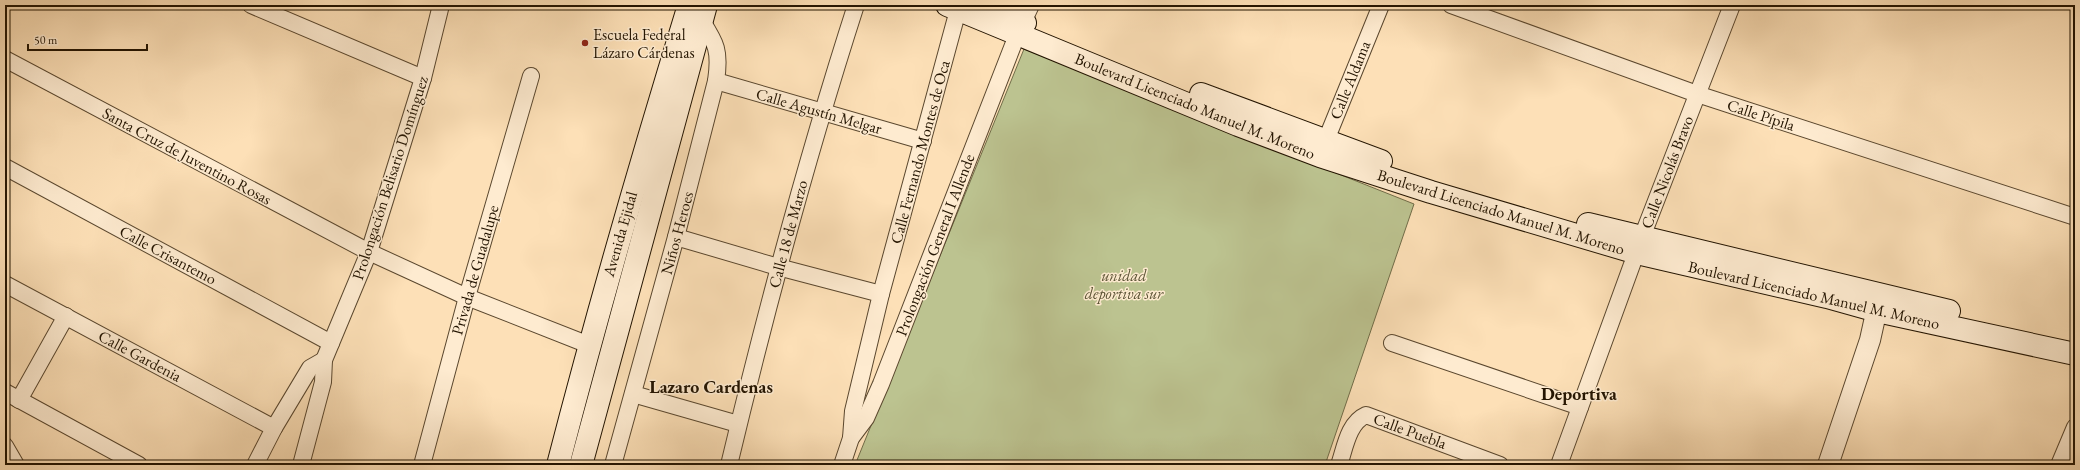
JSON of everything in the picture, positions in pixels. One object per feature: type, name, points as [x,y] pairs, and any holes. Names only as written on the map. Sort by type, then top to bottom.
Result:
[{"type":"main road","name":"Boulevard Licenciado Manuel M. Moreno","points":[[986,5],[1216,100],[1323,148],[1382,162],[1499,198],[1640,245],[1879,303],[2075,354]]},
{"type":"main road","name":"Boulevard Licenciado Manuel M. Moreno","points":[[952,8],[1024,21]]},
{"type":"main road","name":"Avenida Ejidal","points":[[558,465],[589,345],[643,156],[697,9]]},
{"type":"main road","name":"Avenida Ejidal","points":[[581,465],[697,9]]},
{"type":"main road","name":"Boulevard Licenciado Manuel M. Moreno","points":[[1879,303],[2075,339]]},
{"type":"street","points":[[251,5],[423,78]]},
{"type":"street","name":"Prolongación Belisario Domínguez","points":[[302,465],[323,382],[324,360],[369,252],[423,78],[441,5]]},
{"type":"street","name":"Calle 18 de Marzo","points":[[729,465],[778,267],[822,111],[856,5]]},
{"type":"street","name":"Calle Aldama","points":[[1323,148],[1381,5]]},
{"type":"street","name":"Calle Pípila","points":[[1451,5],[1697,94],[2075,217]]},
{"type":"street","name":"Calle Nicolás Bravo","points":[[1560,465],[1640,245],[1732,5]]},
{"type":"street","name":"Calle Fernando Montes de Oca","points":[[851,438],[853,411],[881,294],[923,141],[952,8]]},
{"type":"street","name":"Niños Heroes","points":[[613,465],[676,237],[716,81],[718,50],[697,9]]},
{"type":"street","name":"Prolongación General I Allende","points":[[842,465],[851,438],[866,418],[881,384],[1024,21]]},
{"type":"street","name":"Santa Cruz de Juventino Rosas","points":[[5,59],[369,252],[467,297],[589,345]]},
{"type":"street","name":"Privada de Guadalupe","points":[[422,465],[467,297],[531,76]]},
{"type":"street","name":"Calle Agustín Melgar","points":[[716,81],[923,141]]},
{"type":"street","name":"Calle Crisantemo","points":[[5,167],[331,343]]},
{"type":"street","points":[[676,237],[778,267],[881,294]]},
{"type":"street","name":"Calle Gardenia","points":[[5,284],[274,428]]},
{"type":"street","points":[[1828,465],[1879,303]]},
{"type":"street","points":[[66,316],[9,397],[139,465]]},
{"type":"street","points":[[1392,342],[1580,407]]},
{"type":"street","points":[[255,465],[274,428],[310,368],[324,360]]},
{"type":"street","points":[[633,394],[738,424]]},
{"type":"street","name":"Calle Puebla","points":[[1339,465],[1353,425],[1358,418],[1366,415],[1463,458],[1500,465]]},
{"type":"street","points":[[2059,465],[2075,427]]},
{"type":"street","points":[[5,446],[16,465]]},
{"type":"green space","name":"unidad deportiva sur","points":[[1024,49],[1414,204],[1325,465],[855,465]]},
{"type":"place","name":"Escuela Federal Lázaro Cárdenas","points":[[585,43]]},
{"type":"district","name":"Lazaro Cardenas","points":[[711,386]]},
{"type":"district","name":"Deportiva","points":[[1579,393]]}]
